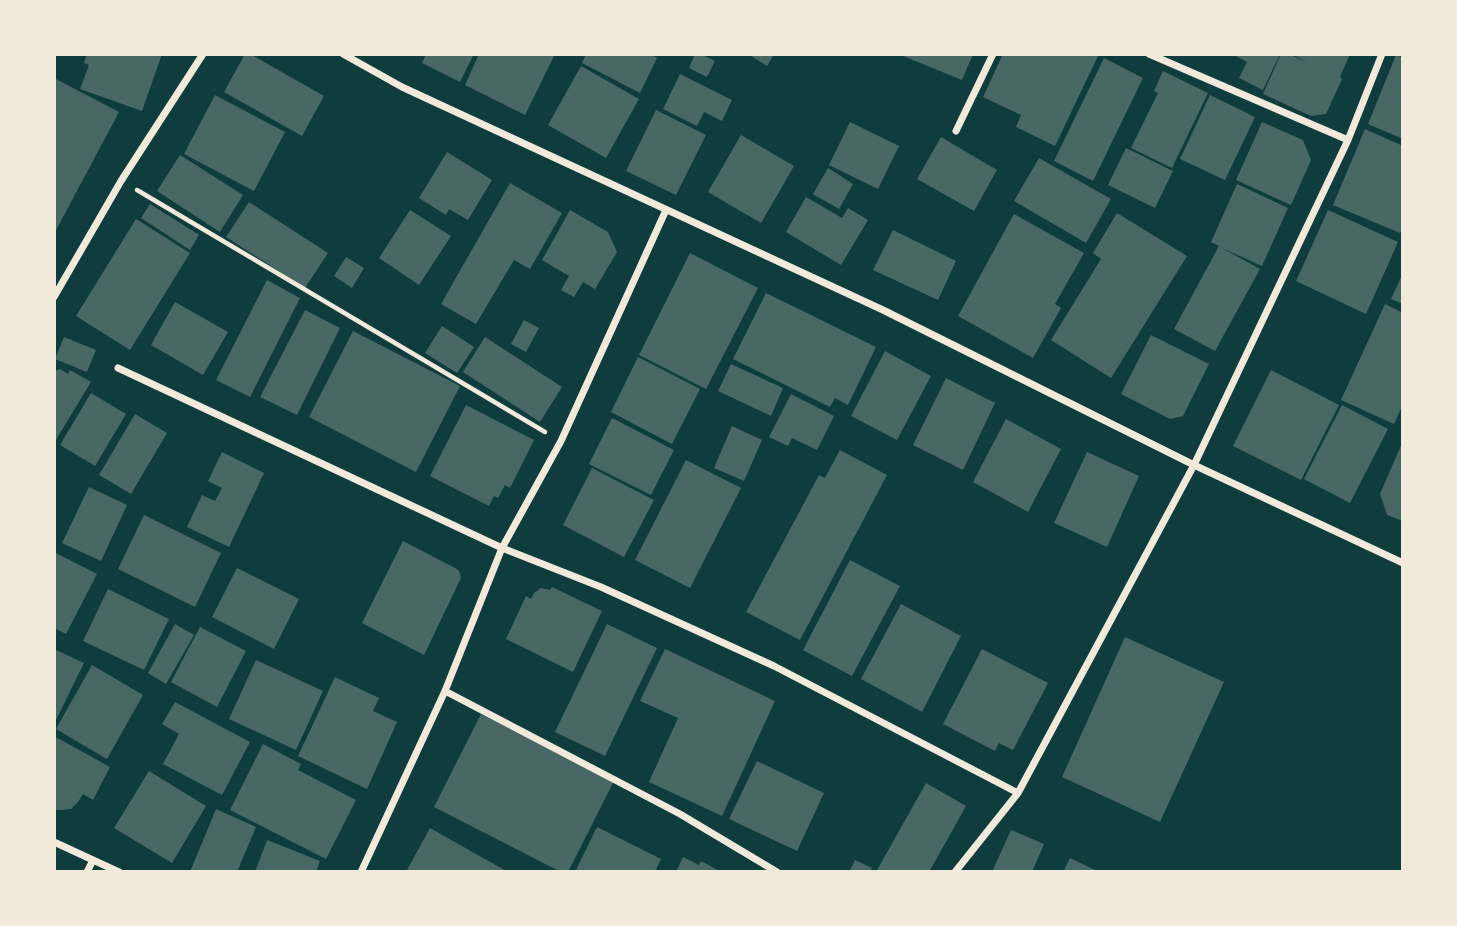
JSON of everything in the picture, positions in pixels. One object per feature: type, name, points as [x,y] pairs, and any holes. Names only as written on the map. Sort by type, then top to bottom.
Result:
[{"type":"street","points":[[54,297],[121,181],[203,54]]},
{"type":"street","points":[[343,54],[402,87],[883,310],[1194,465],[1403,563]]},
{"type":"street","points":[[956,131],[993,54]]},
{"type":"street","points":[[1149,54],[1348,139]]},
{"type":"street","points":[[956,872],[1018,793],[1194,465],[1348,139],[1382,54]]},
{"type":"street","points":[[362,872],[445,691],[502,548],[561,441],[666,210]]},
{"type":"street","points":[[118,368],[502,548],[601,587],[774,666],[1018,793]]},
{"type":"street","points":[[445,691],[680,814],[777,872]]},
{"type":"street","points":[[54,842],[119,872]]},
{"type":"street","points":[[87,872],[93,860]]},
{"type":"path","points":[[121,181],[561,441]]},
{"type":"building","points":[[87,54],[162,54],[142,111],[80,89],[89,65],[84,63]]},
{"type":"building","points":[[245,54],[250,54],[324,96],[302,136],[224,92]]},
{"type":"building","points":[[426,54],[474,54],[460,82],[422,63]]},
{"type":"building","points":[[479,54],[555,54],[525,115],[465,85]]},
{"type":"building","points":[[586,54],[650,54],[657,58],[640,93],[582,63]]},
{"type":"building","points":[[695,54],[715,61],[707,77],[689,68]]},
{"type":"building","points":[[748,54],[774,54],[767,66]]},
{"type":"building","points":[[898,54],[973,54],[962,80]]},
{"type":"building","points":[[1003,54],[1098,56],[1055,146],[1016,127],[1021,115],[983,97]]},
{"type":"building","points":[[1232,54],[1280,54],[1263,90],[1239,78],[1247,62]]},
{"type":"building","points":[[1281,54],[1289,54],[1308,63],[1292,54],[1350,54],[1326,114],[1311,116],[1263,94]]},
{"type":"building","points":[[1396,55],[1403,58],[1403,139],[1368,124]]},
{"type":"building","points":[[1104,58],[1143,78],[1093,181],[1054,161]]},
{"type":"building","points":[[581,66],[639,99],[606,158],[548,125]]},
{"type":"building","points":[[1163,71],[1208,93],[1172,168],[1131,148],[1158,93],[1154,91]]},
{"type":"building","points":[[680,74],[732,100],[722,121],[704,112],[697,126],[663,109]]},
{"type":"building","points":[[54,78],[119,112],[54,234]]},
{"type":"building","points":[[215,95],[285,132],[254,191],[184,154]]},
{"type":"building","points":[[1210,95],[1255,117],[1225,180],[1180,159]]},
{"type":"building","points":[[656,110],[706,135],[676,195],[626,171]]},
{"type":"building","points":[[850,122],[899,146],[878,189],[829,165]]},
{"type":"building","points":[[1262,122],[1303,140],[1311,160],[1291,205],[1236,180]]},
{"type":"building","points":[[1365,129],[1403,146],[1403,228],[1400,233],[1333,205]]},
{"type":"building","points":[[741,135],[794,166],[761,223],[708,192]]},
{"type":"building","points":[[941,137],[997,170],[974,211],[917,179]]},
{"type":"building","points":[[1126,148],[1173,171],[1155,208],[1108,185]]},
{"type":"building","points":[[447,152],[492,180],[468,220],[449,209],[446,215],[419,198]]},
{"type":"building","points":[[180,155],[243,195],[220,232],[157,191]]},
{"type":"building","points":[[1039,158],[1111,199],[1086,243],[1014,201]]},
{"type":"building","points":[[828,168],[853,184],[839,209],[813,194]]},
{"type":"building","points":[[510,183],[562,213],[530,269],[514,260],[476,324],[441,304]]},
{"type":"building","points":[[1237,184],[1288,208],[1262,266],[1222,248],[1260,269],[1215,351],[1174,329],[1219,246],[1211,242]]},
{"type":"building","points":[[806,197],[842,218],[848,208],[868,220],[841,265],[786,232]]},
{"type":"building","points":[[249,202],[328,253],[305,288],[226,237]]},
{"type":"building","points":[[150,204],[199,235],[190,250],[141,218]]},
{"type":"building","points":[[410,210],[451,236],[419,285],[379,258]]},
{"type":"building","points":[[570,210],[608,232],[617,252],[595,289],[583,282],[574,297],[561,290],[569,276],[542,260]]},
{"type":"building","points":[[1328,210],[1398,242],[1366,314],[1296,281]]},
{"type":"building","points":[[1117,213],[1187,256],[1111,378],[1051,340],[1101,259],[1093,253]]},
{"type":"building","points":[[1014,214],[1084,253],[1055,304],[1061,308],[1033,358],[958,316]]},
{"type":"building","points":[[136,219],[190,253],[130,350],[76,316]]},
{"type":"building","points":[[893,230],[956,261],[938,300],[873,270]]},
{"type":"building","points":[[690,253],[758,288],[706,389],[639,355]]},
{"type":"building","points":[[346,257],[364,268],[352,288],[334,276]]},
{"type":"building","points":[[1403,273],[1403,304],[1391,299]]},
{"type":"building","points":[[267,280],[300,298],[250,397],[216,380]]},
{"type":"building","points":[[766,293],[876,347],[848,405],[835,398],[830,407],[733,359]]},
{"type":"building","points":[[175,302],[228,332],[203,375],[151,345]]},
{"type":"building","points":[[1385,304],[1403,313],[1403,404],[1394,424],[1341,400]]},
{"type":"building","points":[[305,310],[340,328],[297,415],[260,397]]},
{"type":"building","points":[[524,320],[539,328],[526,352],[511,344]]},
{"type":"building","points":[[442,326],[474,347],[457,373],[425,353]]},
{"type":"building","points":[[353,331],[460,386],[416,472],[309,417]]},
{"type":"building","points":[[1151,335],[1209,364],[1183,416],[1170,419],[1121,394]]},
{"type":"building","points":[[64,337],[96,350],[87,372],[55,359]]},
{"type":"building","points":[[485,337],[562,387],[540,422],[463,372]]},
{"type":"building","points":[[885,351],[931,376],[897,440],[851,416]]},
{"type":"building","points":[[638,357],[700,389],[672,444],[611,412]]},
{"type":"building","points":[[731,364],[783,388],[771,416],[718,391]]},
{"type":"building","points":[[60,369],[68,374],[70,370],[91,382],[54,443],[54,371]]},
{"type":"building","points":[[1271,370],[1339,405],[1301,480],[1233,446]]},
{"type":"building","points":[[946,378],[995,403],[963,470],[913,445]]},
{"type":"building","points":[[91,393],[126,414],[95,466],[60,445]]},
{"type":"building","points":[[791,394],[834,416],[817,450],[792,438],[788,446],[769,437]]},
{"type":"building","points":[[466,405],[534,440],[510,488],[505,485],[498,498],[494,496],[489,506],[430,476]]},
{"type":"building","points":[[1342,405],[1388,429],[1350,503],[1304,479]]},
{"type":"building","points":[[135,414],[167,433],[131,494],[99,475]]},
{"type":"building","points":[[612,418],[674,450],[651,495],[589,464]]},
{"type":"building","points":[[1006,419],[1061,449],[1028,512],[973,482]]},
{"type":"building","points":[[732,426],[762,440],[744,481],[714,468]]},
{"type":"building","points":[[1403,441],[1403,521],[1387,515],[1380,494]]},
{"type":"building","points":[[840,450],[887,475],[800,640],[746,612],[819,475],[825,478]]},
{"type":"building","points":[[222,452],[264,473],[229,547],[187,527],[202,495],[215,501],[222,488],[208,481]]},
{"type":"building","points":[[1087,452],[1139,476],[1107,547],[1054,523]]},
{"type":"building","points":[[686,460],[741,488],[690,588],[635,560]]},
{"type":"building","points":[[592,468],[654,500],[624,557],[563,525]]},
{"type":"building","points":[[89,487],[127,505],[101,561],[62,543]]},
{"type":"building","points":[[144,515],[221,553],[195,607],[118,569]]},
{"type":"building","points":[[403,541],[455,568],[461,578],[424,655],[362,623]]},
{"type":"building","points":[[54,552],[97,574],[66,634],[54,628]]},
{"type":"building","points":[[850,560],[900,586],[852,676],[803,650]]},
{"type":"building","points":[[237,568],[299,599],[274,649],[212,617]]},
{"type":"building","points":[[552,587],[602,611],[573,672],[506,639],[526,596],[531,599],[541,588],[550,590]]},
{"type":"building","points":[[108,589],[169,619],[144,670],[83,641]]},
{"type":"building","points":[[901,604],[961,636],[922,712],[861,679]]},
{"type":"building","points":[[175,624],[194,635],[166,684],[148,673]]},
{"type":"building","points":[[607,624],[657,648],[605,756],[555,732]]},
{"type":"building","points":[[200,627],[246,651],[217,707],[171,682]]},
{"type":"building","points":[[1125,637],[1224,682],[1160,822],[1062,777]]},
{"type":"building","points":[[54,649],[84,663],[54,724]]},
{"type":"building","points":[[665,649],[775,701],[722,816],[649,782],[678,718],[640,701]]},
{"type":"building","points":[[982,649],[1048,683],[1013,750],[999,743],[995,751],[943,724]]},
{"type":"building","points":[[256,660],[323,691],[296,750],[229,719]]},
{"type":"building","points":[[92,665],[143,695],[107,759],[56,729]]},
{"type":"building","points":[[335,677],[379,698],[373,711],[397,722],[367,789],[298,756]]},
{"type":"building","points":[[175,702],[250,742],[222,795],[163,764],[179,734],[162,724]]},
{"type":"building","points":[[481,714],[614,781],[568,872],[561,872],[434,807]]},
{"type":"building","points":[[54,736],[110,767],[93,800],[83,794],[71,809],[54,810]]},
{"type":"building","points":[[263,744],[301,764],[298,770],[356,800],[326,859],[230,810]]},
{"type":"building","points":[[757,761],[824,793],[797,851],[729,819]]},
{"type":"building","points":[[149,771],[206,806],[172,863],[114,828]]},
{"type":"building","points":[[926,783],[966,806],[929,872],[876,872]]},
{"type":"building","points":[[216,809],[256,827],[237,872],[190,872]]},
{"type":"building","points":[[597,827],[661,859],[655,872],[575,872]]},
{"type":"building","points":[[430,828],[508,872],[406,872]]},
{"type":"building","points":[[1011,830],[1044,844],[1032,872],[992,872]]},
{"type":"building","points":[[267,840],[320,861],[316,872],[255,872]]},
{"type":"building","points":[[683,857],[699,865],[701,861],[721,872],[676,872]]},
{"type":"building","points":[[1070,858],[1099,872],[1063,872]]},
{"type":"building","points":[[855,860],[872,868],[870,872],[849,872]]}]
